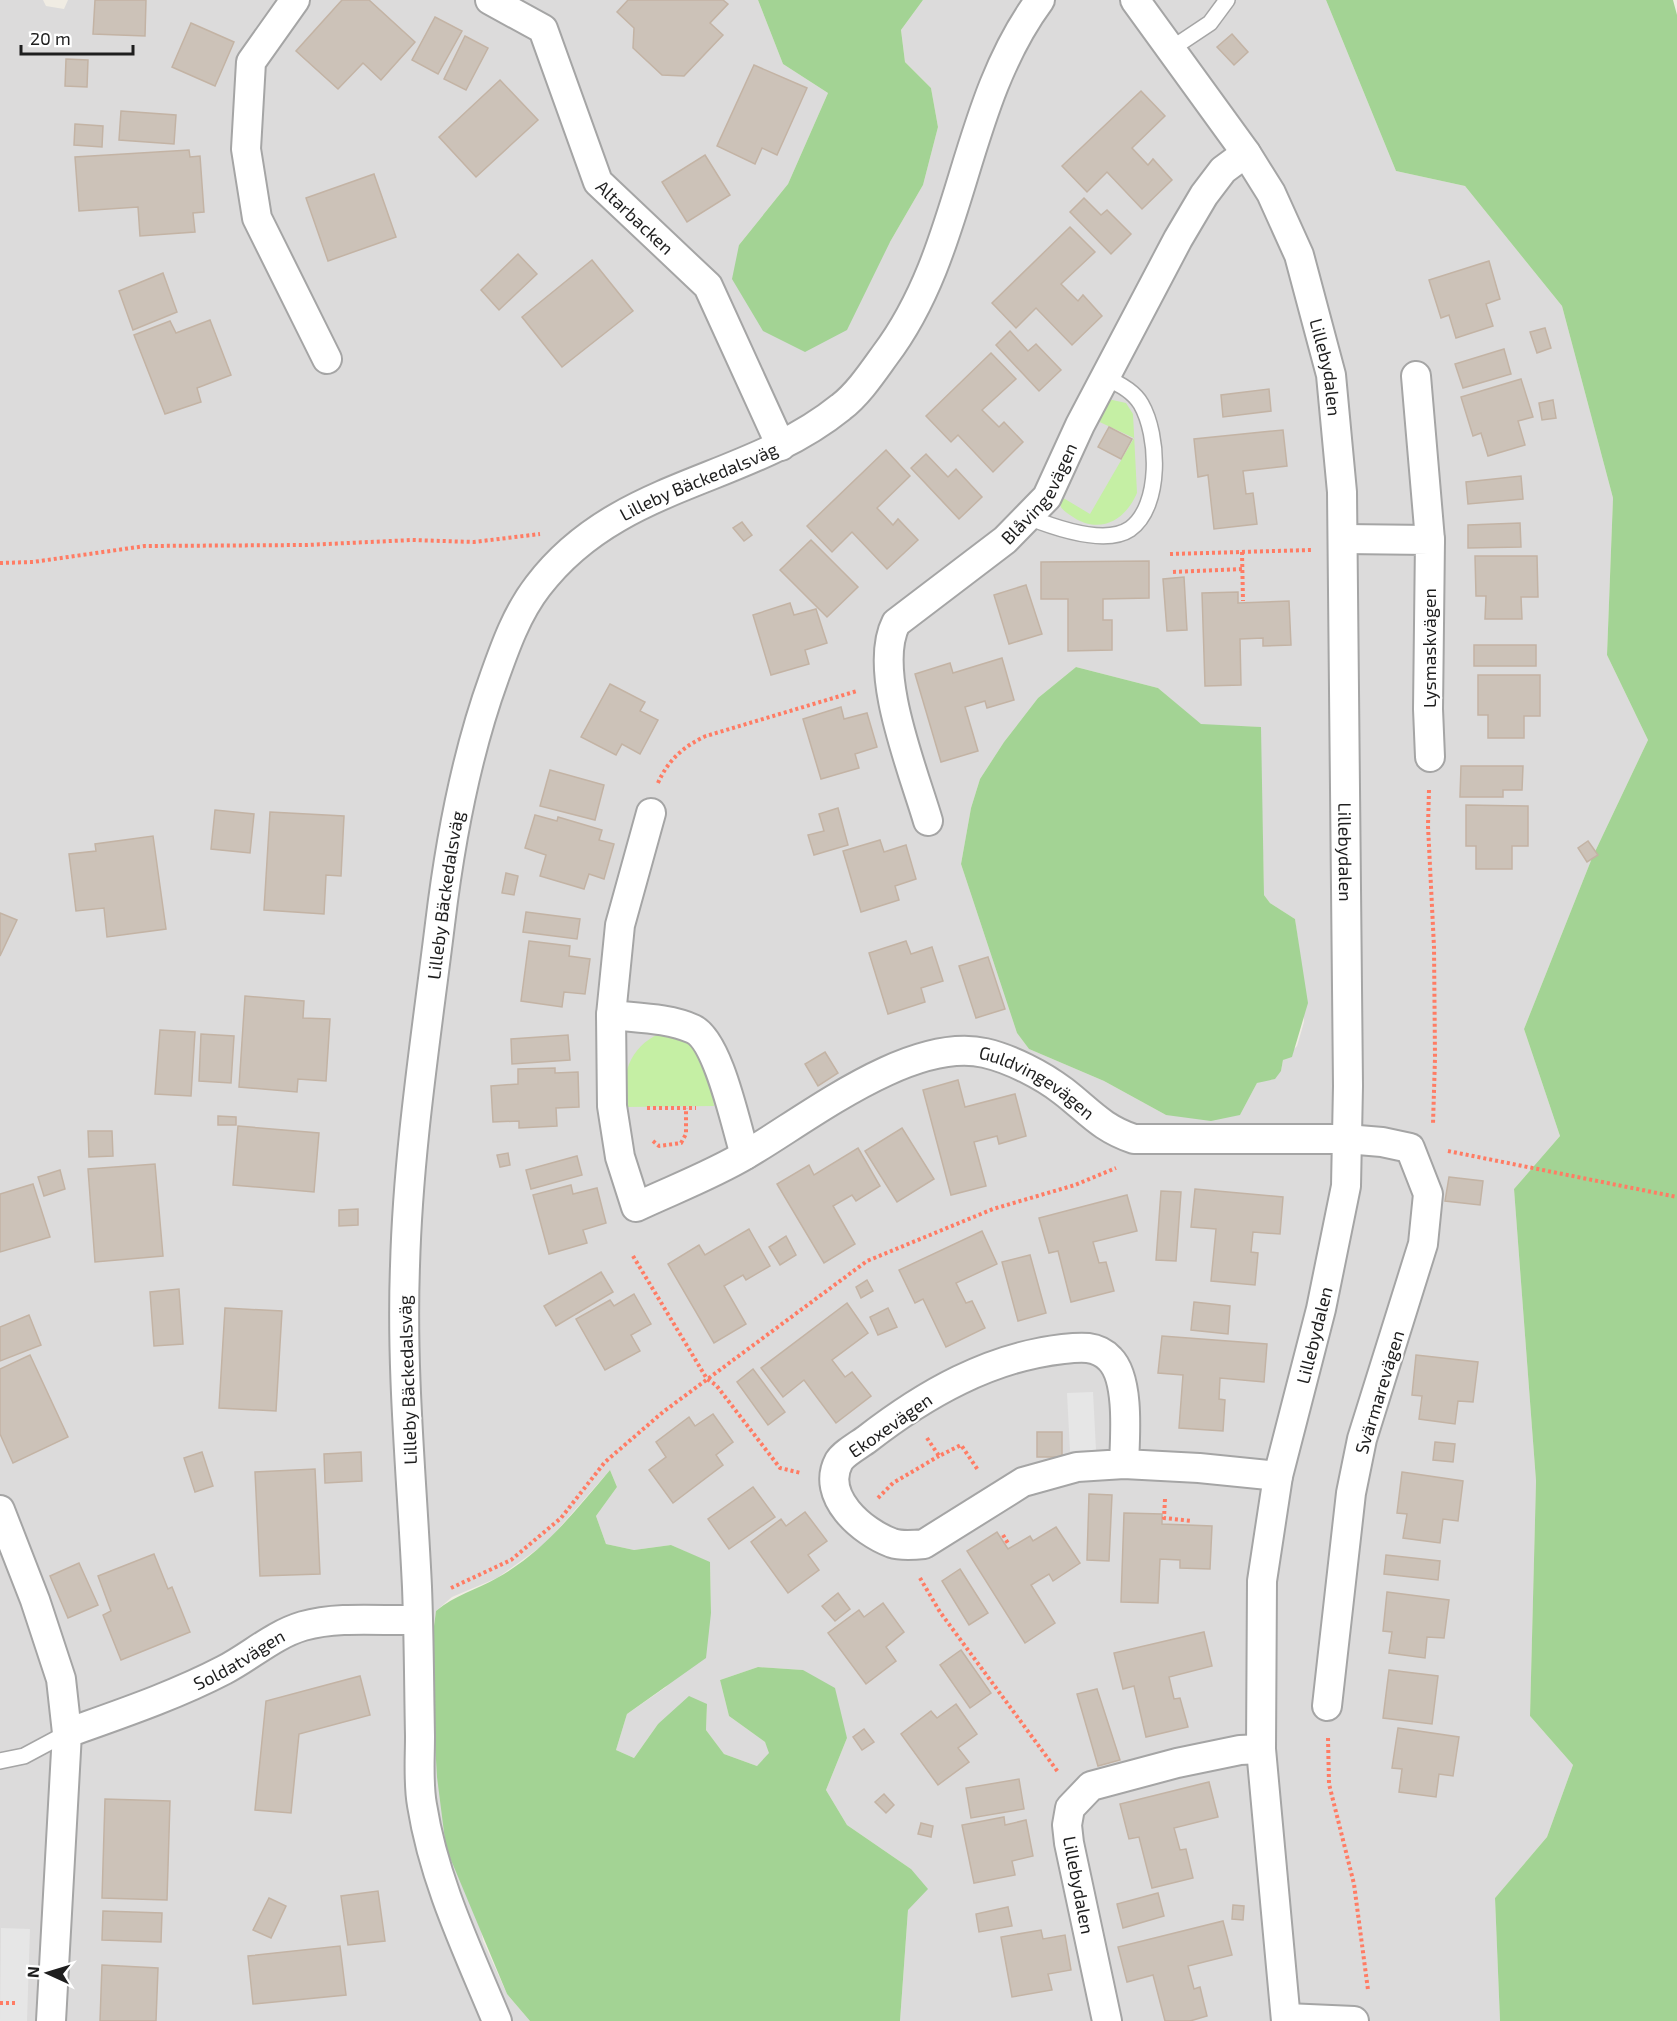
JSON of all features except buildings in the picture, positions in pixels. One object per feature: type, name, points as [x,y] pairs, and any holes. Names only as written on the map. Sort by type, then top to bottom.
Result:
[{"type":"street","points":[[295,0],[251,62],[246,149],[257,218],[327,359]]},
{"type":"street","name":"Altarbacken","points":[[490,0],[543,29],[598,182],[708,286],[781,446]]},
{"type":"street","name":"Lilleby Bäckedalsväg","points":[[497,2021],[442,1888],[421,1802],[417,1592],[404,1387],[405,1260],[416,1121],[445,886],[459,801],[478,722],[509,636],[537,587],[571,550],[593,531],[635,506],[781,446],[846,403],[888,351],[919,303],[937,263],[999,69],[1040,0]]},
{"type":"street","name":"Lillebydalen","points":[[1135,0],[1246,153],[1271,193],[1299,255],[1331,375],[1344,545],[1346,1186],[1321,1309],[1278,1476],[1262,1581],[1261,1749],[1286,2019]]},
{"type":"street","name":"Blåvingevägen","points":[[928,821],[890,683],[887,649],[896,623],[1005,540],[1047,497],[1105,378],[1178,238],[1204,195],[1223,170],[1246,153]]},
{"type":"street","name":"Lysmaskvägen","points":[[1416,376],[1430,540],[1428,709],[1430,757]]},
{"type":"street","points":[[1344,545],[1430,540]]},
{"type":"street","name":"Guldvingevägen","points":[[651,813],[620,925],[611,1015],[612,1108],[620,1157],[636,1207],[745,1155],[852,1088],[913,1062],[964,1051],[984,1053],[1031,1071],[1061,1090],[1110,1131],[1134,1139],[1346,1139]]},
{"type":"street","points":[[611,1015],[680,1025],[703,1036],[715,1058],[745,1155]]},
{"type":"street","name":"Svärmarevägen","points":[[1327,1706],[1351,1493],[1362,1439],[1423,1244],[1428,1194],[1426,1159],[1410,1148],[1382,1142],[1346,1139]]},
{"type":"street","name":"Ekoxevägen","points":[[834,1480],[839,1460],[909,1409],[966,1376],[1029,1353],[1087,1346],[1109,1357],[1120,1373],[1125,1427],[1124,1464]]},
{"type":"street","points":[[834,1480],[837,1498],[856,1519],[892,1543],[913,1545],[924,1544],[1023,1482],[1077,1467],[1124,1464],[1210,1468],[1278,1476]]},
{"type":"street","points":[[0,1510],[35,1600],[61,1679],[68,1733],[51,2021]]},
{"type":"street","name":"Soldatvägen","points":[[68,1733],[174,1693],[225,1669],[280,1635],[305,1626],[332,1622],[417,1620]]},
{"type":"street","points":[[1078,1800],[1091,1786],[1177,1763],[1240,1750],[1261,1749]]},
{"type":"street","name":"Lillebydalen","points":[[1078,1800],[1070,1808],[1067,1825],[1069,1843],[1107,2021]]},
{"type":"street","points":[[1286,2019],[1354,2021]]},
{"type":"lane","points":[[1171,49],[1210,24],[1227,0]]},
{"type":"lane","points":[[1028,517],[1075,532],[1104,536],[1129,529],[1146,508],[1154,486],[1148,421],[1141,403],[1120,384],[1105,378]]},
{"type":"lane","points":[[0,1761],[24,1756],[68,1733]]},
{"type":"path","points":[[0,563],[33,562],[145,546],[306,545],[412,540],[474,542],[545,534]]},
{"type":"path","points":[[1170,554],[1344,545]]},
{"type":"path","points":[[1242,552],[1243,601]]},
{"type":"path","points":[[1173,572],[1242,569]]},
{"type":"path","points":[[651,813],[654,791],[661,775],[688,744],[706,736],[890,683]]},
{"type":"path","points":[[1430,757],[1428,826],[1435,1058],[1426,1159],[1677,1197]]},
{"type":"path","points":[[612,1108],[730,1107]]},
{"type":"path","points":[[648,1108],[649,1118]]},
{"type":"path","points":[[651,1139],[659,1146],[681,1143],[686,1134],[686,1108]]},
{"type":"path","points":[[417,1592],[457,1587],[511,1560],[561,1518],[605,1462],[663,1412],[867,1261],[993,1209],[1075,1185],[1124,1165],[1134,1139]]},
{"type":"path","points":[[633,1256],[708,1379],[716,1385],[780,1468],[834,1480]]},
{"type":"path","points":[[909,1409],[939,1456]]},
{"type":"path","points":[[856,1519],[893,1483],[961,1445],[997,1498]]},
{"type":"path","points":[[913,1545],[915,1564],[927,1592],[1078,1800]]},
{"type":"path","points":[[1327,1706],[1329,1784],[1354,1884],[1368,1994]]},
{"type":"shaded area","points":[[0,0],[43,0],[46,6],[64,9],[68,0],[758,0],[783,64],[828,93],[788,184],[739,245],[890,242],[923,185],[938,127],[931,88],[905,62],[901,30],[923,0],[1326,0],[1396,171],[1465,186],[1562,306],[1613,498],[1607,655],[1648,740],[1592,858],[1524,1029],[1560,1136],[1514,1189],[1536,1481],[1530,1716],[1573,1765],[1547,1837],[1495,1898],[1500,2021],[900,2021],[911,1869],[847,1825],[826,1790],[847,1738],[803,1670],[758,1667],[720,1680],[729,1716],[765,1742],[770,1753],[757,1766],[724,1754],[706,1730],[707,1704],[658,1724],[634,1758],[616,1750],[627,1714],[666,1687],[711,1613],[710,1563],[671,1545],[634,1550],[606,1544],[596,1516],[617,1487],[610,1470],[546,1543],[497,1578],[452,1597],[436,1611],[430,1656],[483,1941],[507,1994],[530,2021],[0,2021]],"holes":[[[1076,667],[1158,688],[1201,725],[1260,727],[1264,895],[1270,903],[1295,919],[1302,971],[1304,1022],[1297,1046],[1283,1060],[1281,1071],[1257,1083],[1240,1115],[1166,1115],[1104,1081],[1029,1049],[1017,1033],[961,864],[971,808],[980,779],[1004,742],[1038,698]]]},
{"type":"shaded area","points":[[1093,1392],[1096,1450],[1070,1451],[1067,1393]]},
{"type":"shaded area","points":[[1,1928],[30,1929],[27,2021],[0,2021]]},
{"type":"green space","points":[[758,0],[923,0],[901,30],[905,62],[931,88],[938,127],[923,185],[890,242],[847,330],[805,352],[763,331],[732,279],[739,245],[788,184],[828,93],[783,64]]},
{"type":"green space","points":[[1326,0],[1673,0],[1677,15],[1677,2021],[1500,2021],[1495,1898],[1547,1837],[1573,1765],[1530,1716],[1536,1481],[1514,1189],[1560,1136],[1524,1029],[1592,858],[1648,740],[1607,655],[1613,498],[1562,306],[1465,186],[1396,171]]},
{"type":"green space","points":[[1108,399],[1126,403],[1133,414],[1137,493],[1125,512],[1117,518],[1100,525],[1090,524],[1080,521],[1065,511],[1060,505],[1060,496],[1090,514],[1134,438],[1091,418]]},
{"type":"green space","points":[[1076,667],[1158,688],[1201,724],[1261,727],[1264,895],[1270,903],[1295,919],[1308,1003],[1292,1057],[1283,1060],[1281,1071],[1275,1079],[1257,1083],[1240,1115],[1211,1121],[1166,1115],[1104,1081],[1029,1049],[1017,1033],[961,864],[971,808],[980,779],[1004,742],[1038,698]]},
{"type":"green space","points":[[659,1034],[683,1036],[697,1052],[706,1067],[714,1106],[626,1107],[624,1085],[629,1064],[641,1046]]},
{"type":"green space","points":[[610,1470],[617,1487],[596,1516],[606,1544],[634,1550],[671,1545],[710,1562],[711,1613],[706,1658],[627,1714],[616,1750],[634,1758],[658,1724],[689,1696],[707,1704],[706,1730],[724,1754],[757,1766],[769,1753],[765,1742],[729,1716],[720,1680],[758,1667],[803,1670],[835,1688],[847,1738],[826,1790],[847,1825],[911,1869],[928,1889],[908,1910],[900,2021],[530,2021],[507,1994],[446,1848],[437,1777],[430,1656],[436,1611],[443,1605],[497,1578],[530,1556],[585,1500]]}]
